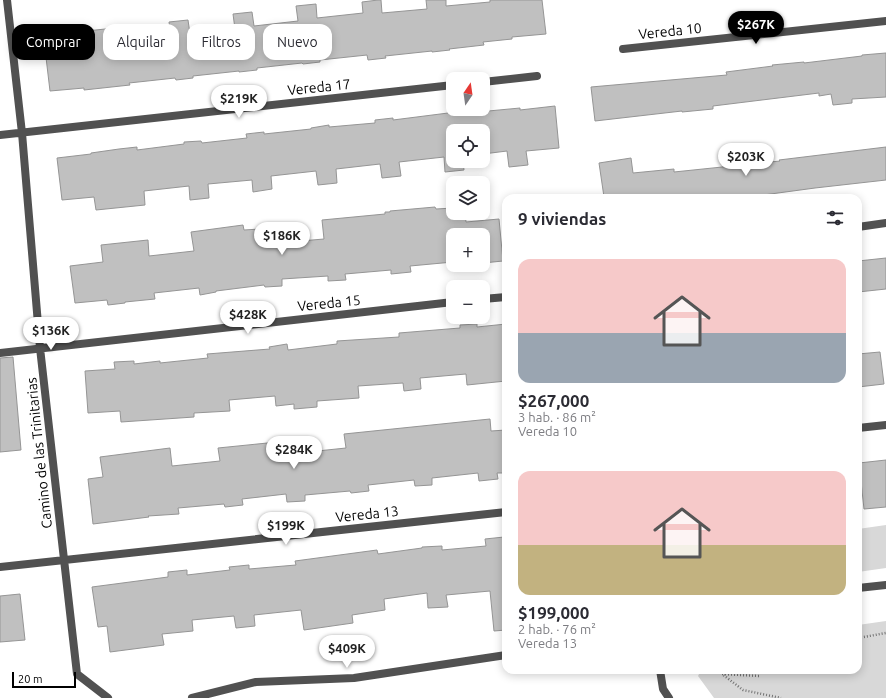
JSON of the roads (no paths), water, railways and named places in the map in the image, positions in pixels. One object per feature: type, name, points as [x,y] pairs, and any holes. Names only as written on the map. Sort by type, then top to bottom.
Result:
[{"type":"street","name":"Camino de las Trinitarias","points":[[7,0],[22,133],[40,348],[77,674],[108,698]]},
{"type":"street","name":"Vereda 10","points":[[624,49],[886,21]]},
{"type":"street","points":[[490,81],[537,76]]},
{"type":"street","name":"Vereda 17","points":[[0,136],[446,86]]},
{"type":"street","points":[[862,226],[886,224]]},
{"type":"street","points":[[490,298],[502,297]]},
{"type":"street","name":"Vereda 15","points":[[0,353],[446,303]]},
{"type":"street","points":[[862,428],[886,425]]},
{"type":"street","name":"Vereda 13","points":[[0,567],[502,512]]},
{"type":"street","points":[[862,588],[886,585]]},
{"type":"street","points":[[192,698],[256,682],[354,678],[502,656]]},
{"type":"street","points":[[660,674],[662,689],[669,698]]}]
